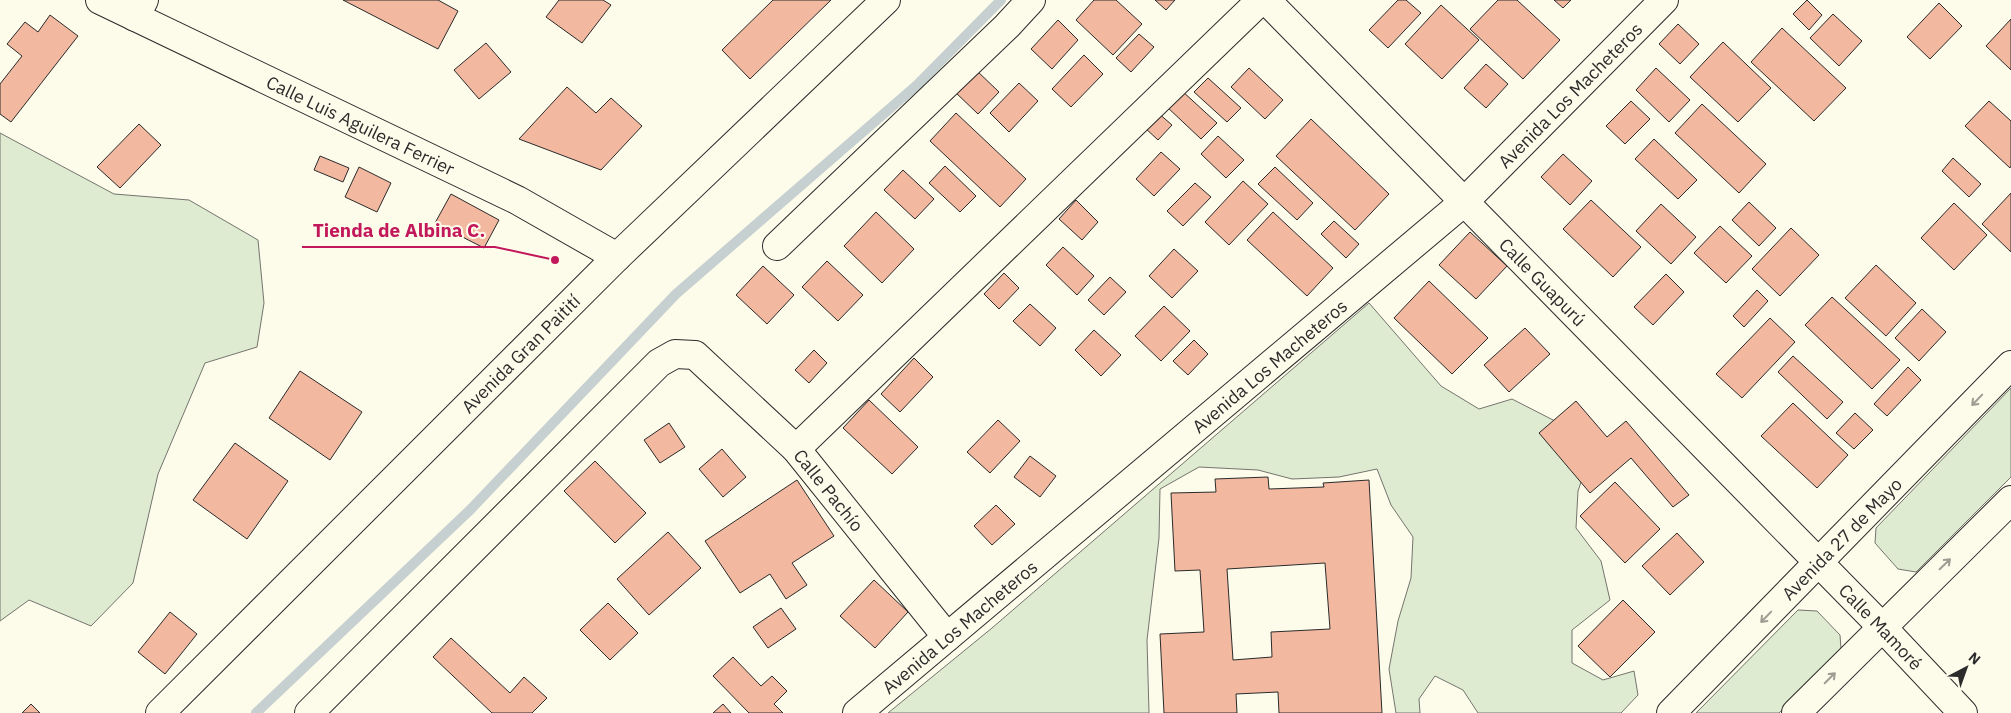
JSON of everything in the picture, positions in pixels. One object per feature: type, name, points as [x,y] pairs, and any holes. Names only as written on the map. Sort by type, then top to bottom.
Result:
[{"type":"street","name":"Calle Luis Aguilera Ferrier","points":[[100,0],[140,9],[516,200],[617,257]]},
{"type":"street","name":"Avenida Gran Paitití","points":[[160,713],[617,257],[886,0]]},
{"type":"street","points":[[777,246],[1032,0]]},
{"type":"street","points":[[796,449],[1261,0]]},
{"type":"street","name":"Calle Guapurú","points":[[1266,0],[1819,563]]},
{"type":"street","name":"Avenida Los Macheteros","points":[[857,713],[1464,202],[1664,0]]},
{"type":"street","name":"Calle Pachío","points":[[308,713],[658,363],[675,354],[695,355],[796,449],[947,637]]},
{"type":"street","name":"Avenida 27 de Mayo","points":[[1671,713],[2011,365]]},
{"type":"street","points":[[1796,713],[2011,500]]},
{"type":"street","name":"Calle Mamoré","points":[[1819,563],[1963,713]]},
{"type":"green space","points":[[0,133],[114,194],[189,200],[258,240],[264,303],[257,347],[205,363],[158,474],[133,583],[91,626],[29,600],[0,621]]},
{"type":"green space","points":[[1369,303],[1441,386],[1479,409],[1512,399],[1555,421],[1589,458],[1578,491],[1576,528],[1601,561],[1610,600],[1572,630],[1572,663],[1603,680],[1634,671],[1638,695],[1621,713],[1478,713],[1463,690],[1435,676],[1419,699],[1420,713],[1396,713],[1389,669],[1398,621],[1411,578],[1413,537],[1391,505],[1377,469],[1339,477],[1292,479],[1258,470],[1199,467],[1160,489],[1159,538],[1147,640],[1149,713],[888,713],[992,628]]},
{"type":"green space","points":[[2011,388],[2011,477],[1916,572],[1898,569],[1875,543],[1876,528]]},
{"type":"green space","points":[[1798,610],[1817,611],[1840,635],[1841,649],[1779,713],[1696,713]]},
{"type":"building","points":[[343,0],[438,0],[458,11],[438,49]]},
{"type":"building","points":[[559,0],[603,0],[611,5],[582,43],[546,17]]},
{"type":"building","points":[[773,0],[831,0],[750,79],[722,50]]},
{"type":"building","points":[[1094,0],[1116,0],[1142,24],[1113,55],[1076,20]]},
{"type":"building","points":[[1155,0],[1175,0],[1166,10]]},
{"type":"building","points":[[1398,0],[1406,0],[1421,13],[1388,48],[1369,30]]},
{"type":"building","points":[[1498,0],[1517,0],[1560,40],[1523,79],[1470,29]]},
{"type":"building","points":[[1554,0],[1571,0],[1563,8]]},
{"type":"building","points":[[1807,0],[1822,15],[1809,30],[1793,14]]},
{"type":"building","points":[[1939,3],[1962,26],[1930,59],[1907,37]]},
{"type":"building","points":[[1441,5],[1479,40],[1442,79],[1405,44]]},
{"type":"building","points":[[1833,14],[1862,41],[1839,66],[1810,38]]},
{"type":"building","points":[[50,15],[78,36],[11,122],[0,114],[0,84],[22,56],[7,44],[25,22],[38,32]]},
{"type":"building","points":[[2011,19],[2011,70],[1986,46]]},
{"type":"building","points":[[1058,20],[1078,40],[1052,69],[1031,49]]},
{"type":"building","points":[[1678,24],[1699,44],[1680,64],[1659,44]]},
{"type":"building","points":[[1782,28],[1846,88],[1814,121],[1751,62]]},
{"type":"building","points":[[1139,34],[1154,47],[1131,72],[1116,58]]},
{"type":"building","points":[[1723,42],[1771,88],[1738,122],[1690,77]]},
{"type":"building","points":[[486,43],[511,72],[479,99],[454,70]]},
{"type":"building","points":[[1084,55],[1103,74],[1071,107],[1052,89]]},
{"type":"building","points":[[1486,64],[1508,84],[1486,108],[1464,88]]},
{"type":"building","points":[[1249,68],[1283,100],[1265,119],[1231,87]]},
{"type":"building","points":[[1656,68],[1690,100],[1669,122],[1636,90]]},
{"type":"building","points":[[975,69],[999,92],[978,114],[954,91]]},
{"type":"building","points":[[1208,78],[1241,108],[1227,122],[1194,92]]},
{"type":"building","points":[[1019,83],[1038,101],[1009,132],[990,113]]},
{"type":"building","points":[[567,87],[596,113],[611,98],[642,126],[601,170],[519,139]]},
{"type":"building","points":[[1181,90],[1217,123],[1201,139],[1166,106]]},
{"type":"building","points":[[1631,101],[1650,119],[1625,144],[1606,126]]},
{"type":"building","points":[[1989,101],[2011,121],[2010,168],[1965,126]]},
{"type":"building","points":[[1702,104],[1766,164],[1739,193],[1675,133]]},
{"type":"building","points":[[1157,112],[1172,125],[1158,140],[1144,127]]},
{"type":"building","points":[[956,113],[1026,179],[1000,207],[930,141]]},
{"type":"building","points":[[1311,119],[1389,194],[1355,230],[1276,156]]},
{"type":"building","points":[[139,124],[161,145],[120,188],[97,167]]},
{"type":"building","points":[[1218,136],[1244,160],[1226,178],[1201,154]]},
{"type":"building","points":[[1654,139],[1697,180],[1678,199],[1635,159]]},
{"type":"building","points":[[1161,152],[1180,169],[1154,196],[1136,179]]},
{"type":"building","points":[[1563,154],[1592,181],[1570,205],[1541,177]]},
{"type":"building","points":[[320,156],[349,168],[343,182],[314,170]]},
{"type":"building","points":[[1953,158],[1981,184],[1969,197],[1942,171]]},
{"type":"building","points":[[945,166],[976,196],[960,212],[929,183]]},
{"type":"building","points":[[359,167],[391,183],[377,212],[345,197]]},
{"type":"building","points":[[1275,167],[1313,203],[1297,220],[1258,184]]},
{"type":"building","points":[[903,170],[934,199],[915,219],[884,190]]},
{"type":"building","points":[[1243,181],[1268,204],[1229,245],[1205,222]]},
{"type":"building","points":[[1195,183],[1211,197],[1183,226],[1167,211]]},
{"type":"building","points":[[2011,193],[2011,252],[1982,224]]},
{"type":"building","points":[[451,194],[499,220],[484,248],[435,223]]},
{"type":"building","points":[[1076,200],[1098,222],[1082,240],[1059,219]]},
{"type":"building","points":[[1591,200],[1641,247],[1613,277],[1563,229]]},
{"type":"building","points":[[1749,202],[1776,228],[1759,246],[1732,220]]},
{"type":"building","points":[[1954,203],[1987,235],[1954,270],[1921,238]]},
{"type":"building","points":[[1661,204],[1696,237],[1671,264],[1636,231]]},
{"type":"building","points":[[876,212],[914,249],[882,283],[844,246]]},
{"type":"building","points":[[1273,212],[1333,268],[1307,296],[1247,240]]},
{"type":"building","points":[[1334,221],[1359,244],[1346,258],[1321,234]]},
{"type":"building","points":[[1720,226],[1752,256],[1726,283],[1694,253]]},
{"type":"building","points":[[1791,228],[1819,255],[1780,296],[1752,269]]},
{"type":"building","points":[[1470,232],[1507,266],[1476,299],[1439,265]]},
{"type":"building","points":[[1063,247],[1094,276],[1077,295],[1046,265]]},
{"type":"building","points":[[1174,249],[1198,271],[1172,298],[1149,276]]},
{"type":"building","points":[[827,261],[863,295],[838,321],[802,287]]},
{"type":"building","points":[[1876,265],[1916,303],[1886,336],[1845,298]]},
{"type":"building","points":[[763,266],[794,295],[767,324],[736,295]]},
{"type":"building","points":[[1004,273],[1019,288],[999,309],[984,294]]},
{"type":"building","points":[[1666,274],[1684,292],[1653,325],[1634,307]]},
{"type":"building","points":[[1110,277],[1126,292],[1104,315],[1088,300]]},
{"type":"building","points":[[1429,281],[1488,338],[1452,374],[1394,318]]},
{"type":"building","points":[[1757,290],[1768,301],[1744,327],[1733,316]]},
{"type":"building","points":[[1832,297],[1900,360],[1872,389],[1805,325]]},
{"type":"building","points":[[1030,304],[1056,328],[1040,346],[1013,321]]},
{"type":"building","points":[[1164,306],[1190,331],[1161,361],[1135,336]]},
{"type":"building","points":[[1922,309],[1946,332],[1919,361],[1895,338]]},
{"type":"building","points":[[1770,318],[1795,342],[1742,398],[1716,374]]},
{"type":"building","points":[[1525,328],[1550,354],[1509,392],[1484,365]]},
{"type":"building","points":[[1094,330],[1121,355],[1101,376],[1075,350]]},
{"type":"building","points":[[1194,340],[1208,354],[1188,375],[1173,361]]},
{"type":"building","points":[[814,350],[827,363],[809,383],[795,370]]},
{"type":"building","points":[[1793,356],[1843,402],[1827,419],[1778,372]]},
{"type":"building","points":[[914,358],[933,377],[900,412],[881,394]]},
{"type":"building","points":[[1908,367],[1921,380],[1887,416],[1874,404]]},
{"type":"building","points":[[300,371],[362,412],[330,460],[269,418]]},
{"type":"building","points":[[869,400],[918,447],[892,474],[843,428]]},
{"type":"building","points":[[1576,401],[1607,437],[1626,421],[1689,495],[1673,507],[1631,458],[1590,493],[1539,433]]},
{"type":"building","points":[[1793,403],[1848,455],[1817,488],[1761,436]]},
{"type":"building","points":[[1855,413],[1873,430],[1854,449],[1836,433]]},
{"type":"building","points":[[998,420],[1020,441],[990,473],[967,452]]},
{"type":"building","points":[[669,423],[685,447],[660,463],[644,440]]},
{"type":"building","points":[[235,443],[288,481],[247,539],[193,500]]},
{"type":"building","points":[[722,449],[746,477],[723,497],[699,469]]},
{"type":"building","points":[[1030,456],[1056,476],[1040,497],[1014,477]]},
{"type":"building","points":[[595,461],[646,513],[615,543],[564,491]]},
{"type":"building","points":[[1268,477],[1269,489],[1324,487],[1323,483],[1369,480],[1382,713],[1279,713],[1278,692],[1236,694],[1237,713],[1164,713],[1160,634],[1204,632],[1200,570],[1175,571],[1171,493],[1216,492],[1215,479]],"holes":[[[1325,563],[1330,629],[1271,632],[1272,657],[1233,660],[1227,569]]]},
{"type":"building","points":[[797,480],[834,536],[792,563],[807,585],[786,599],[770,574],[740,593],[705,541]]},
{"type":"building","points":[[1615,482],[1660,529],[1625,563],[1580,516]]},
{"type":"building","points":[[996,505],[1015,524],[992,545],[974,526]]},
{"type":"building","points":[[668,532],[701,568],[649,615],[617,579]]},
{"type":"building","points":[[1677,533],[1704,562],[1670,595],[1642,566]]},
{"type":"building","points":[[874,580],[908,612],[875,648],[840,616]]},
{"type":"building","points":[[1623,600],[1655,632],[1610,677],[1578,646]]},
{"type":"building","points":[[608,603],[638,633],[610,660],[580,630]]},
{"type":"building","points":[[781,608],[796,629],[768,648],[753,627]]},
{"type":"building","points":[[170,612],[197,634],[165,674],[138,652]]},
{"type":"building","points":[[451,638],[510,693],[524,677],[547,698],[532,713],[492,713],[433,657]]},
{"type":"building","points":[[733,657],[761,686],[772,676],[787,691],[774,704],[783,713],[749,713],[713,676]]},
{"type":"building","points":[[31,704],[40,713],[22,713]]},
{"type":"building","points":[[723,704],[731,713],[713,713]]},
{"type":"waterway","points":[[256,713],[471,509],[676,294],[917,85],[1001,0]]},
{"type":"place","name":"Tienda de Albina C.","points":[[555,260]]}]
